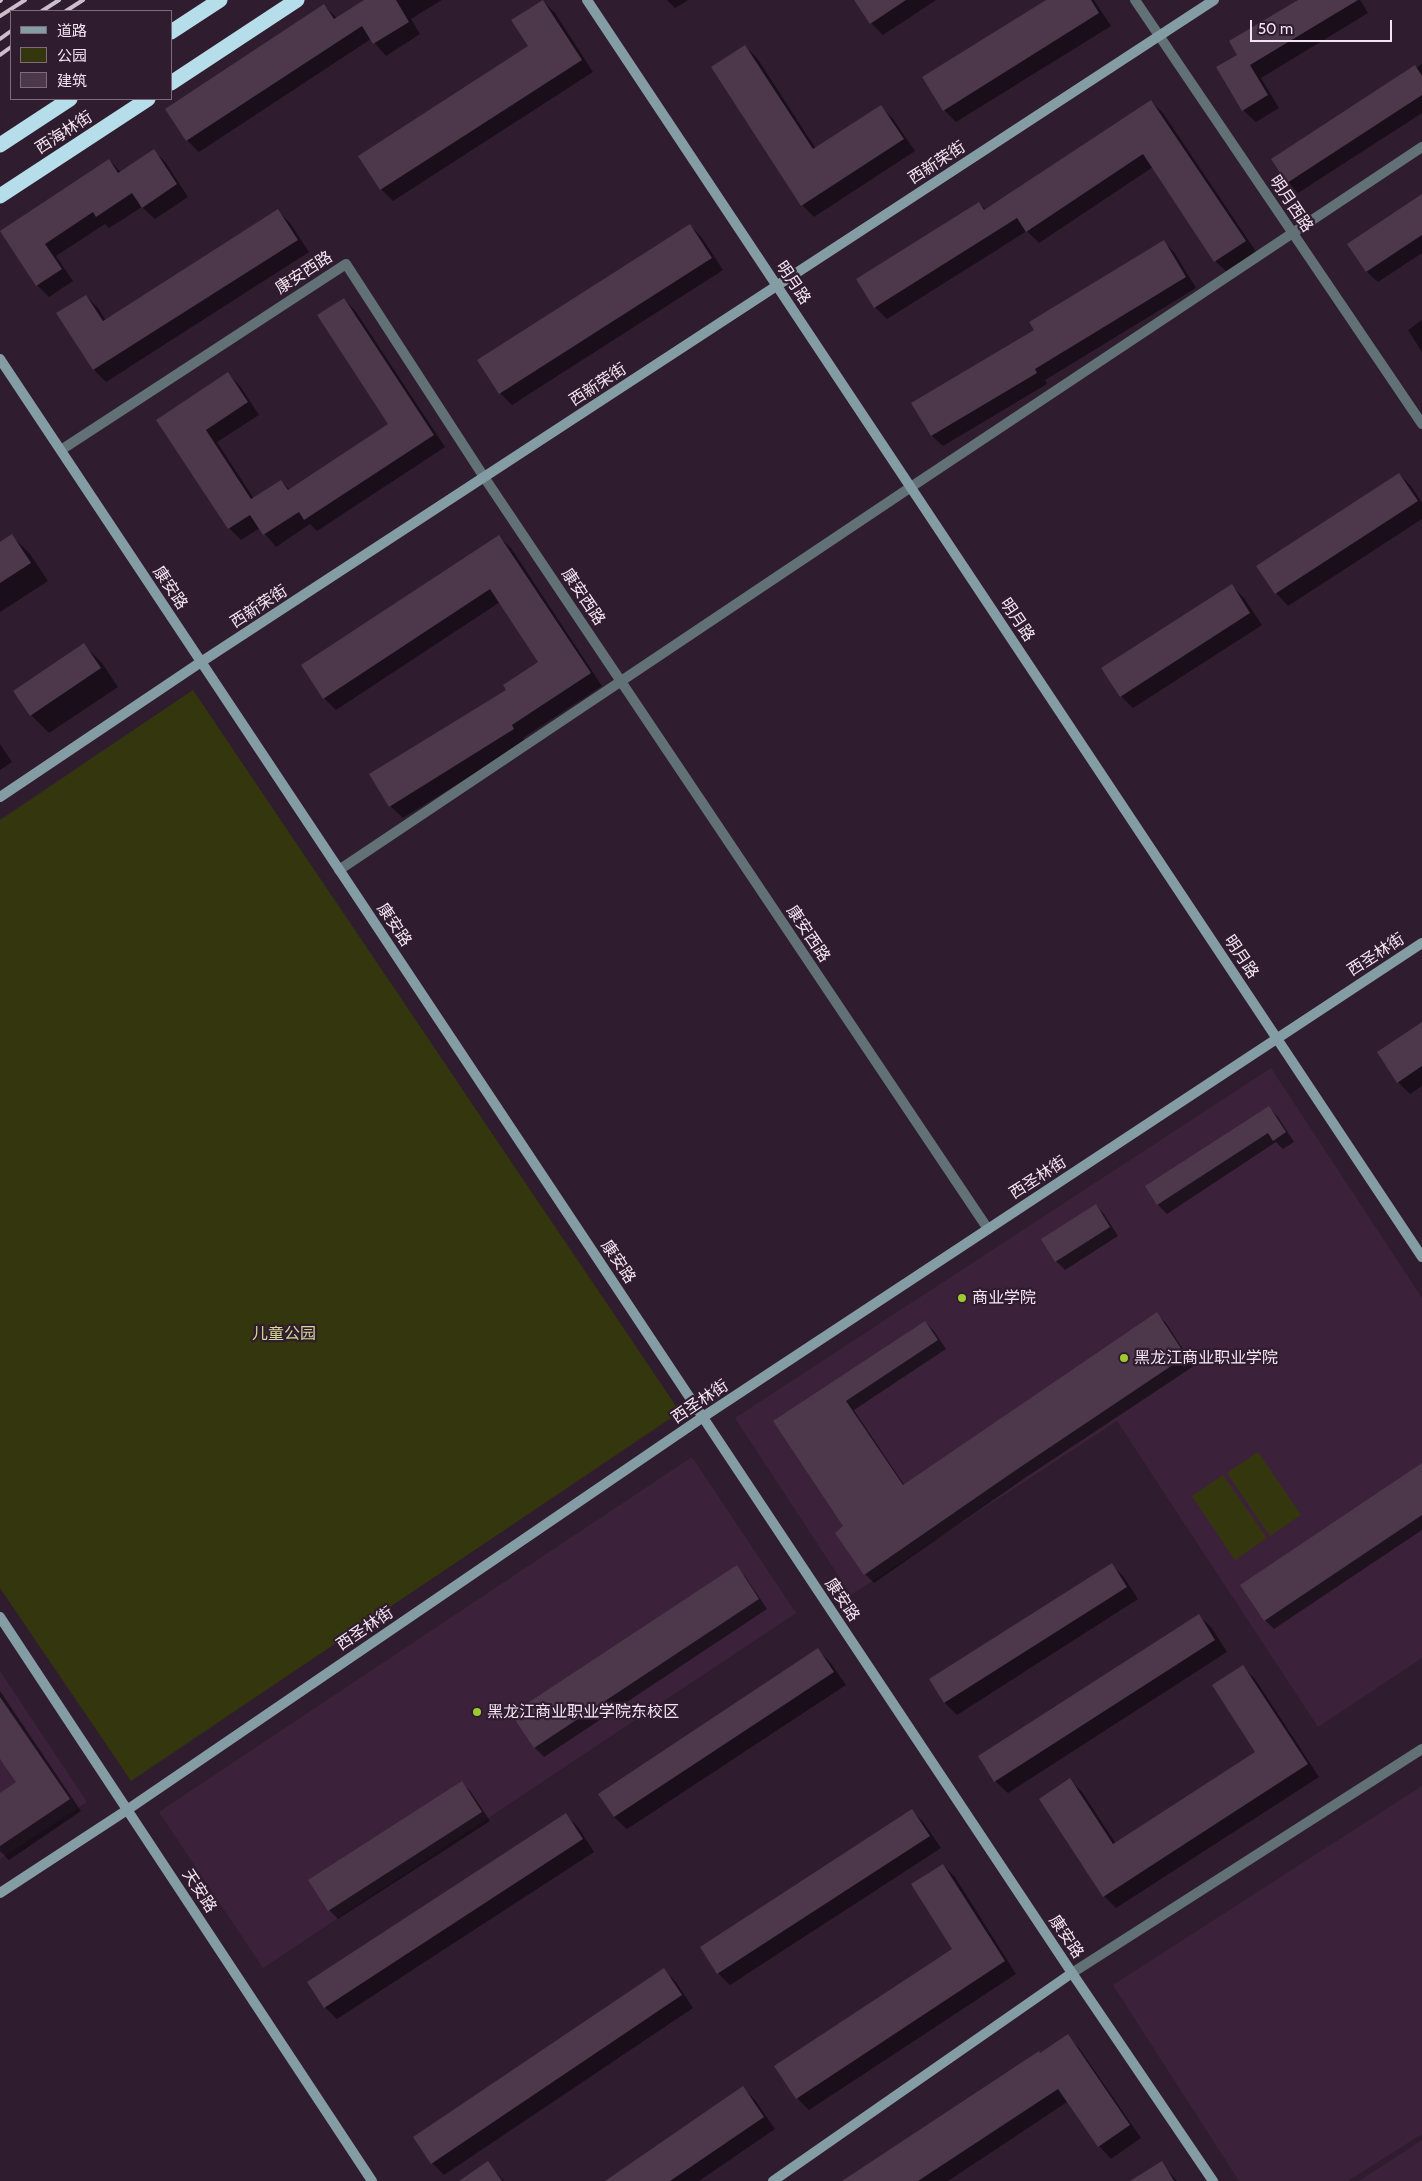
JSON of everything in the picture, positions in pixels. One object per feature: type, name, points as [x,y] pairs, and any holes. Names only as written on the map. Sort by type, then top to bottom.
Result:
[{"type":"highway","points":[[172,31],[220,0]]},
{"type":"highway","points":[[172,82],[297,0]]},
{"type":"highway","name":"西海林街","points":[[0,145],[68,100]]},
{"type":"highway","name":"西海林街","points":[[0,196],[146,100]]},
{"type":"street","name":"明月路","points":[[587,0],[1422,1257]]},
{"type":"street","name":"明月西路","points":[[1136,0],[1422,424]]},
{"type":"street","name":"西新荣街","points":[[0,797],[201,662],[1214,0]]},
{"type":"street","points":[[339,870],[1422,147]]},
{"type":"street","name":"康安西路","points":[[60,450],[346,264],[484,477],[988,1229]]},
{"type":"street","name":"康安路","points":[[0,359],[1072,1973],[1213,2181]]},
{"type":"street","name":"西圣林街","points":[[0,1892],[127,1810],[703,1418],[1422,943]]},
{"type":"street","name":"天安路","points":[[0,1617],[372,2181]]},
{"type":"street","points":[[773,2181],[1072,1973],[1422,1749]]},
{"type":"shaded area","name":"黑龙江商业职业学院","points":[[1271,1068],[1422,1298],[1422,1658],[1318,1727],[1117,1421],[851,1595],[735,1418]]},
{"type":"shaded area","name":"黑龙江商业职业学院东校区","points":[[692,1457],[796,1613],[263,1968],[159,1812]]},
{"type":"shaded area","points":[[0,1671],[87,1802],[0,1859]]},
{"type":"shaded area","points":[[1422,1786],[1422,2134],[1348,2181],[1239,2181],[1113,1985]]},
{"type":"shaded area","points":[[1422,2140],[1422,2181],[1359,2181]]},
{"type":"green space","name":"儿童公园","points":[[193,690],[680,1412],[131,1781],[0,1588],[0,820]]},
{"type":"green space","points":[[1258,1452],[1301,1515],[1270,1536],[1227,1473]]},
{"type":"green space","points":[[1223,1475],[1267,1538],[1235,1560],[1192,1496]]},
{"type":"building","points":[[364,0],[396,0],[409,22],[373,44],[362,26],[186,141],[165,109],[324,4],[334,19]]},
{"type":"building","points":[[543,0],[582,60],[380,190],[358,156],[528,46],[511,20]]},
{"type":"building","points":[[854,0],[906,0],[870,24]]},
{"type":"building","points":[[1046,0],[1091,0],[1099,13],[943,111],[922,77]]},
{"type":"building","points":[[1298,0],[1358,0],[1250,65],[1268,95],[1242,111],[1216,67],[1237,55],[1229,41]]},
{"type":"building","points":[[745,45],[813,149],[881,105],[904,139],[801,206],[711,67]]},
{"type":"building","points":[[1415,65],[1422,76],[1422,95],[1287,183],[1271,159]]},
{"type":"building","points":[[1151,100],[1246,241],[1214,262],[1143,154],[1026,232],[1017,218],[874,308],[856,279],[979,202],[984,210]]},
{"type":"building","points":[[154,149],[177,184],[142,208],[132,193],[96,217],[93,212],[45,244],[62,269],[36,286],[0,231],[109,159],[118,173]]},
{"type":"building","points":[[1422,194],[1422,235],[1366,272],[1347,244]]},
{"type":"building","points":[[278,209],[298,240],[93,370],[56,313],[86,295],[103,321]]},
{"type":"building","points":[[690,224],[712,258],[499,394],[477,360]]},
{"type":"building","points":[[1164,240],[1186,277],[1035,369],[1037,373],[931,436],[911,403],[1034,330],[1029,322]]},
{"type":"building","points":[[344,298],[434,435],[304,520],[299,512],[263,535],[250,515],[228,529],[156,420],[228,372],[248,402],[206,430],[251,499],[281,480],[288,490],[388,424],[317,315]]},
{"type":"building","points":[[1399,473],[1418,501],[1275,594],[1256,566]]},
{"type":"building","points":[[12,534],[31,563],[0,583],[0,542]]},
{"type":"building","points":[[499,535],[591,673],[512,725],[514,729],[389,807],[369,774],[506,690],[503,685],[538,662],[490,589],[323,699],[301,665]]},
{"type":"building","points":[[1232,584],[1250,613],[1120,697],[1101,668]]},
{"type":"building","points":[[84,643],[101,668],[30,716],[13,691]]},
{"type":"building","points":[[1422,1022],[1422,1066],[1397,1083],[1377,1052]]},
{"type":"building","points":[[1269,1106],[1286,1132],[1273,1141],[1268,1133],[1157,1205],[1145,1186]]},
{"type":"building","points":[[1096,1204],[1110,1227],[1055,1262],[1041,1239]]},
{"type":"building","points":[[1157,1312],[1186,1356],[864,1575],[835,1533],[843,1526],[773,1421],[925,1321],[938,1340],[846,1401],[903,1485]]},
{"type":"building","points":[[1422,1463],[1422,1515],[1264,1621],[1240,1585]]},
{"type":"building","points":[[1112,1563],[1127,1587],[944,1703],[929,1679]]},
{"type":"building","points":[[737,1565],[759,1599],[534,1748],[511,1714]]},
{"type":"building","points":[[1199,1614],[1215,1640],[994,1782],[978,1756]]},
{"type":"building","points":[[818,1648],[834,1672],[614,1817],[598,1794]]},
{"type":"building","points":[[1243,1665],[1308,1764],[1103,1897],[1039,1799],[1070,1778],[1113,1844],[1255,1752],[1212,1685]]},
{"type":"building","points":[[0,1697],[70,1799],[0,1846],[0,1793],[16,1782],[0,1759]]},
{"type":"building","points":[[462,1781],[482,1812],[328,1911],[308,1880]]},
{"type":"building","points":[[912,1809],[930,1836],[717,1974],[700,1947]]},
{"type":"building","points":[[566,1813],[583,1839],[324,2008],[307,1982]]},
{"type":"building","points":[[943,1864],[1005,1961],[796,2099],[774,2066],[952,1949],[911,1884]]},
{"type":"building","points":[[664,1968],[682,1995],[431,2164],[413,2137]]},
{"type":"building","points":[[1068,2034],[1130,2125],[1098,2147],[1058,2089],[918,2181],[842,2181],[1039,2051],[1040,2053]]},
{"type":"building","points":[[743,2086],[764,2117],[670,2181],[605,2181]]},
{"type":"building","points":[[488,2161],[502,2181],[459,2181]]},
{"type":"building","points":[[1162,2161],[1174,2181],[1130,2181]]},
{"type":"railway","points":[[0,16],[25,0]]},
{"type":"railway","points":[[44,10],[59,0]]},
{"type":"railway","points":[[68,10],[83,0]]},
{"type":"railway","points":[[0,39],[10,32]]},
{"type":"railway","points":[[0,55],[10,48]]},
{"type":"place","name":"商业学院","points":[[962,1298]]},
{"type":"place","name":"黑龙江商业职业学院","points":[[1124,1358]]},
{"type":"place","name":"黑龙江商业职业学院东校区","points":[[477,1712]]}]
